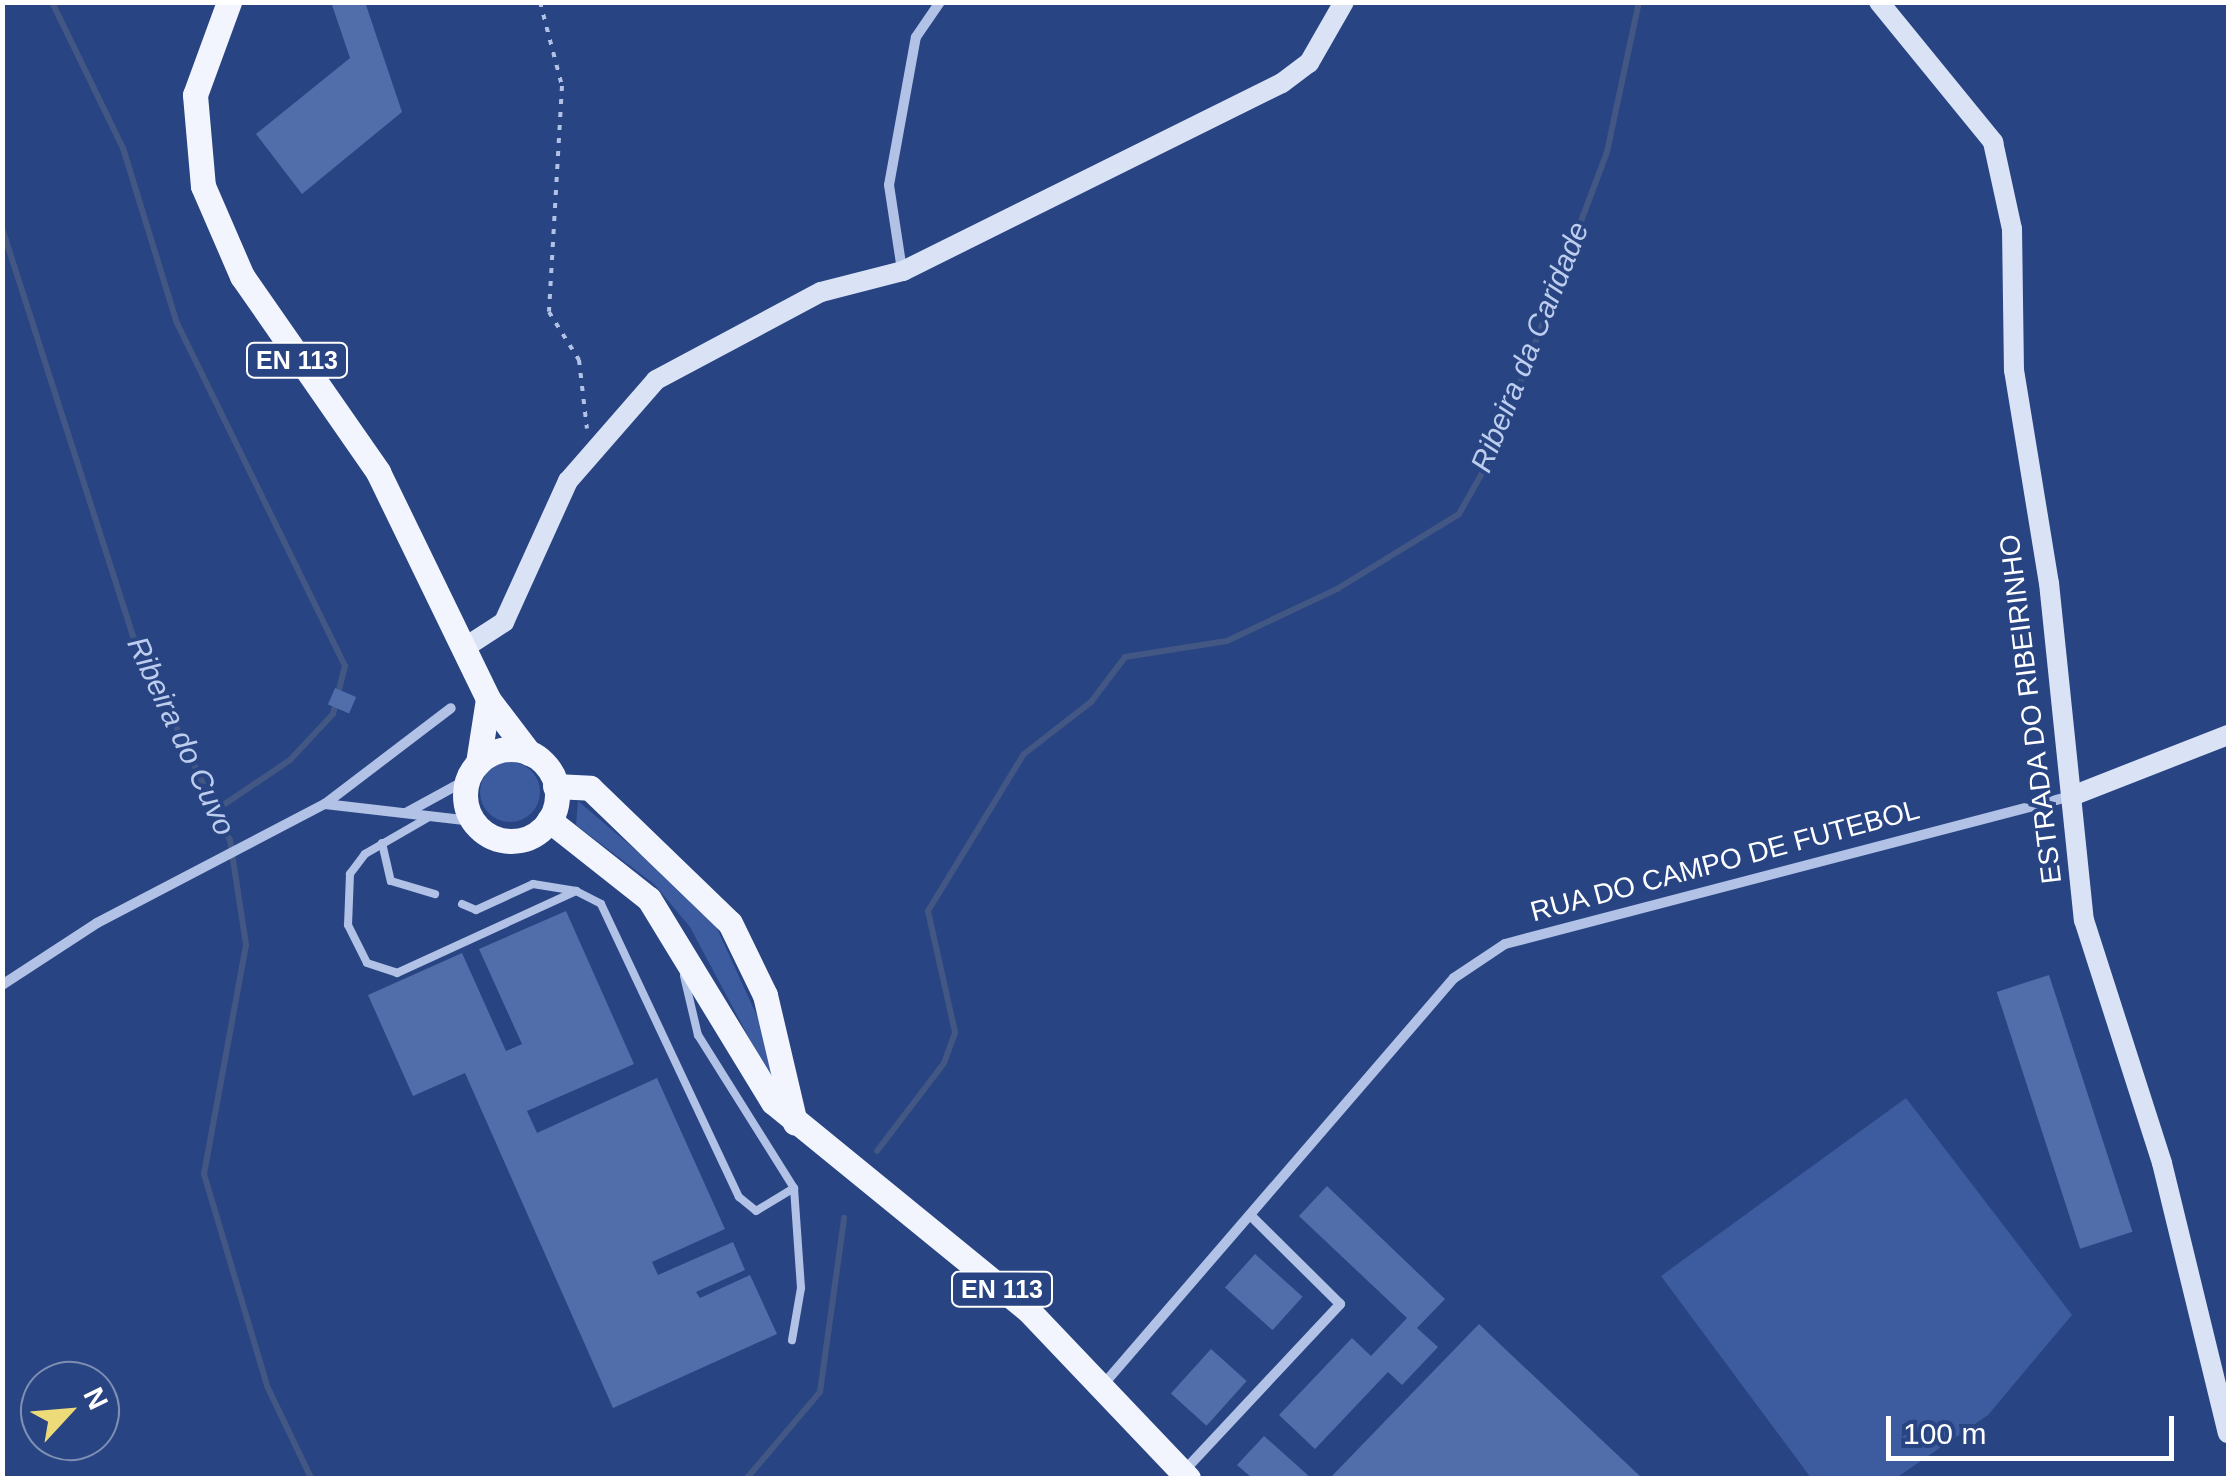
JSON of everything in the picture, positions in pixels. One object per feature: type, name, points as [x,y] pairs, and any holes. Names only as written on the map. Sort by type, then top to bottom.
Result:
[{"type":"main road","name":"EN 113","points":[[228,2],[195,95],[202,186],[271,327],[378,472],[488,698],[555,786]]},
{"type":"main road","points":[[488,698],[473,771],[473,820],[511,841],[549,820],[555,786],[590,788],[730,923],[766,995],[796,1123]]},
{"type":"main road","points":[[473,771],[502,750],[529,753]]},
{"type":"main road","name":"EN 113","points":[[549,820],[633,882],[674,933],[751,1076],[796,1123],[1028,1310],[1185,1475]]},
{"type":"street","points":[[902,271],[889,185],[916,37],[940,2]]},
{"type":"street","points":[[464,648],[504,622],[568,481],[656,380],[821,292],[902,271],[1282,83],[1310,63],[1344,2]]},
{"type":"street","name":"ESTRADA DO RIBEIRINHO","points":[[1880,2],[1993,142],[2012,230],[2014,370],[2098,983],[2162,1163],[2228,1433]]},
{"type":"street","points":[[2,985],[217,856],[325,804],[451,708]]},
{"type":"street","points":[[2072,796],[2228,735]]},
{"type":"street","points":[[405,814],[473,771]]},
{"type":"street","name":"RUA DO CAMPO DE FUTEBOL","points":[[1103,1385],[1454,978],[1504,944],[2072,796]]},
{"type":"street","points":[[325,804],[473,820]]},
{"type":"street","points":[[1185,1475],[1340,1304],[1252,1216]]},
{"type":"lane","points":[[429,816],[382,843],[350,874],[344,896],[368,963],[397,973],[576,892]]},
{"type":"lane","points":[[382,843],[392,881],[435,894]]},
{"type":"lane","points":[[462,904],[476,910],[533,884],[576,892],[601,904],[624,942],[739,1198],[756,1211],[794,1188]]},
{"type":"lane","points":[[674,933],[698,1035],[794,1188],[801,1288],[792,1340]]},
{"type":"path","points":[[540,2],[562,86],[549,312],[580,360],[584,436]]},
{"type":"shaded area","points":[[510,762],[531,771],[540,792],[531,813],[510,822],[489,813],[480,792],[489,771]]},
{"type":"shaded area","points":[[578,801],[710,913],[773,1051],[772,1081],[690,927],[654,884],[576,825]]},
{"type":"shaded area","points":[[1906,1098],[2072,1315],[1988,1415],[1896,1478],[1811,1478],[1661,1276]]},
{"type":"building","points":[[331,2],[365,2],[402,112],[302,194],[256,134],[350,58]]},
{"type":"building","points":[[335,688],[356,697],[349,714],[328,705]]},
{"type":"building","points":[[566,911],[634,1064],[527,1111],[537,1133],[657,1078],[725,1229],[652,1262],[658,1275],[733,1242],[745,1270],[696,1292],[700,1298],[750,1275],[777,1334],[613,1408],[465,1073],[413,1096],[368,995],[462,953],[506,1051],[522,1044],[479,949]]},
{"type":"building","points":[[2049,975],[2132,1232],[2080,1249],[1997,992]]},
{"type":"building","points":[[1327,1186],[1445,1299],[1417,1328],[1438,1347],[1402,1385],[1388,1372],[1315,1449],[1279,1415],[1352,1338],[1371,1356],[1407,1318],[1299,1216]]},
{"type":"building","points":[[1255,1254],[1303,1297],[1272,1330],[1225,1287]]},
{"type":"building","points":[[1479,1324],[1503,1347],[1642,1478],[1330,1478]]},
{"type":"building","points":[[1211,1349],[1247,1381],[1207,1426],[1171,1394]]},
{"type":"building","points":[[1264,1436],[1311,1478],[1252,1478],[1237,1465]]},
{"type":"waterway","points":[[52,2],[123,148],[177,323],[345,666],[333,714],[290,760],[216,810]]},
{"type":"waterway","name":"Ribeira da Caridade","points":[[877,1151],[944,1063],[955,1032],[928,911],[1024,754],[1091,702],[1125,657],[1227,641],[1337,589],[1459,514],[1495,450],[1607,152],[1639,2]]},
{"type":"waterway","name":"Ribeira do Cuvo","points":[[2,228],[132,634],[230,840],[246,945],[204,1174],[267,1386],[311,1478]]},
{"type":"waterway","name":"Ribeira da Caridade","points":[[747,1478],[820,1392],[844,1218]]}]
